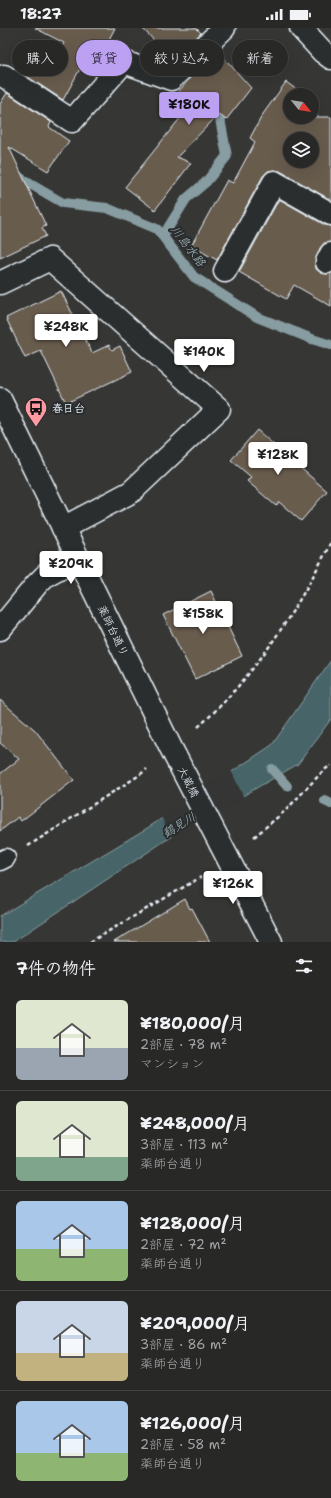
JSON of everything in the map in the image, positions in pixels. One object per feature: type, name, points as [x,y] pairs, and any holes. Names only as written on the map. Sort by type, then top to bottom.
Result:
[{"type":"street","points":[[4,76],[72,121],[124,62],[171,79],[224,28]]},
{"type":"street","points":[[301,28],[323,52],[331,58]]},
{"type":"street","points":[[225,271],[274,182],[331,214]]},
{"type":"street","points":[[0,283],[50,259],[219,409],[131,492],[63,528]]},
{"type":"street","name":"薬師台通り","points":[[0,399],[175,755]]},
{"type":"street","points":[[0,629],[46,575],[77,558]]},
{"type":"street","name":"大蔵橋","points":[[175,755],[270,942]]},
{"type":"path","points":[[198,727],[238,686],[265,652],[304,591],[331,542]]},
{"type":"path","points":[[254,837],[286,810],[323,771],[331,765]]},
{"type":"path","points":[[3,860],[147,769]]},
{"type":"path","points":[[90,942],[201,877]]},
{"type":"water","name":"鶴見川","points":[[331,660],[331,719],[298,764],[163,842],[13,942],[0,942],[0,916],[149,827],[272,745]]},
{"type":"pier","points":[[231,770],[244,798],[173,839],[161,817]]},
{"type":"building","points":[[35,28],[115,28],[109,40],[76,40],[76,76],[63,100],[27,76],[68,76],[68,40],[58,40]]},
{"type":"building","points":[[142,28],[196,28],[201,33],[194,40],[154,40]]},
{"type":"building","points":[[224,58],[232,67],[232,76],[240,76],[251,88],[226,120],[219,114],[177,157],[191,163],[155,210],[125,187],[181,117],[168,104],[191,77],[224,76]]},
{"type":"building","points":[[286,82],[294,88],[283,88],[283,124],[319,124],[319,117],[331,117],[331,200],[280,171],[268,171],[263,176],[217,260],[191,246],[227,180],[233,183],[255,142],[250,138],[263,114]]},
{"type":"building","points":[[7,93],[51,122],[49,127],[69,141],[48,171],[9,147],[46,226],[42,228],[46,236],[0,258],[0,104]]},
{"type":"building","points":[[279,199],[325,225],[331,226],[331,242],[324,243],[320,248],[315,262],[316,269],[321,273],[331,273],[331,306],[294,285],[286,299],[239,272]]},
{"type":"building","points":[[61,291],[92,353],[109,345],[112,350],[120,346],[132,372],[66,403],[41,351],[25,358],[6,318]]},
{"type":"building","points":[[257,430],[327,491],[301,521],[279,502],[276,506],[247,481],[251,477],[231,460]]},
{"type":"building","points":[[211,591],[242,656],[195,679],[163,615]]},
{"type":"building","points":[[0,700],[35,730],[74,780],[21,821],[18,817],[0,831],[0,774],[19,759],[0,743]]},
{"type":"building","points":[[185,899],[190,909],[192,908],[210,942],[114,942]]},
{"type":"waterway","points":[[163,236],[186,199],[206,182],[227,156],[220,119]]},
{"type":"waterway","name":"川島水路","points":[[0,163],[25,181],[63,203],[107,208],[157,229],[194,277],[257,317],[331,345]]},
{"type":"waterway","points":[[272,769],[287,786]]},
{"type":"waterway","points":[[325,801],[331,804]]},
{"type":"place","name":"春日台","points":[[36,428]]}]
